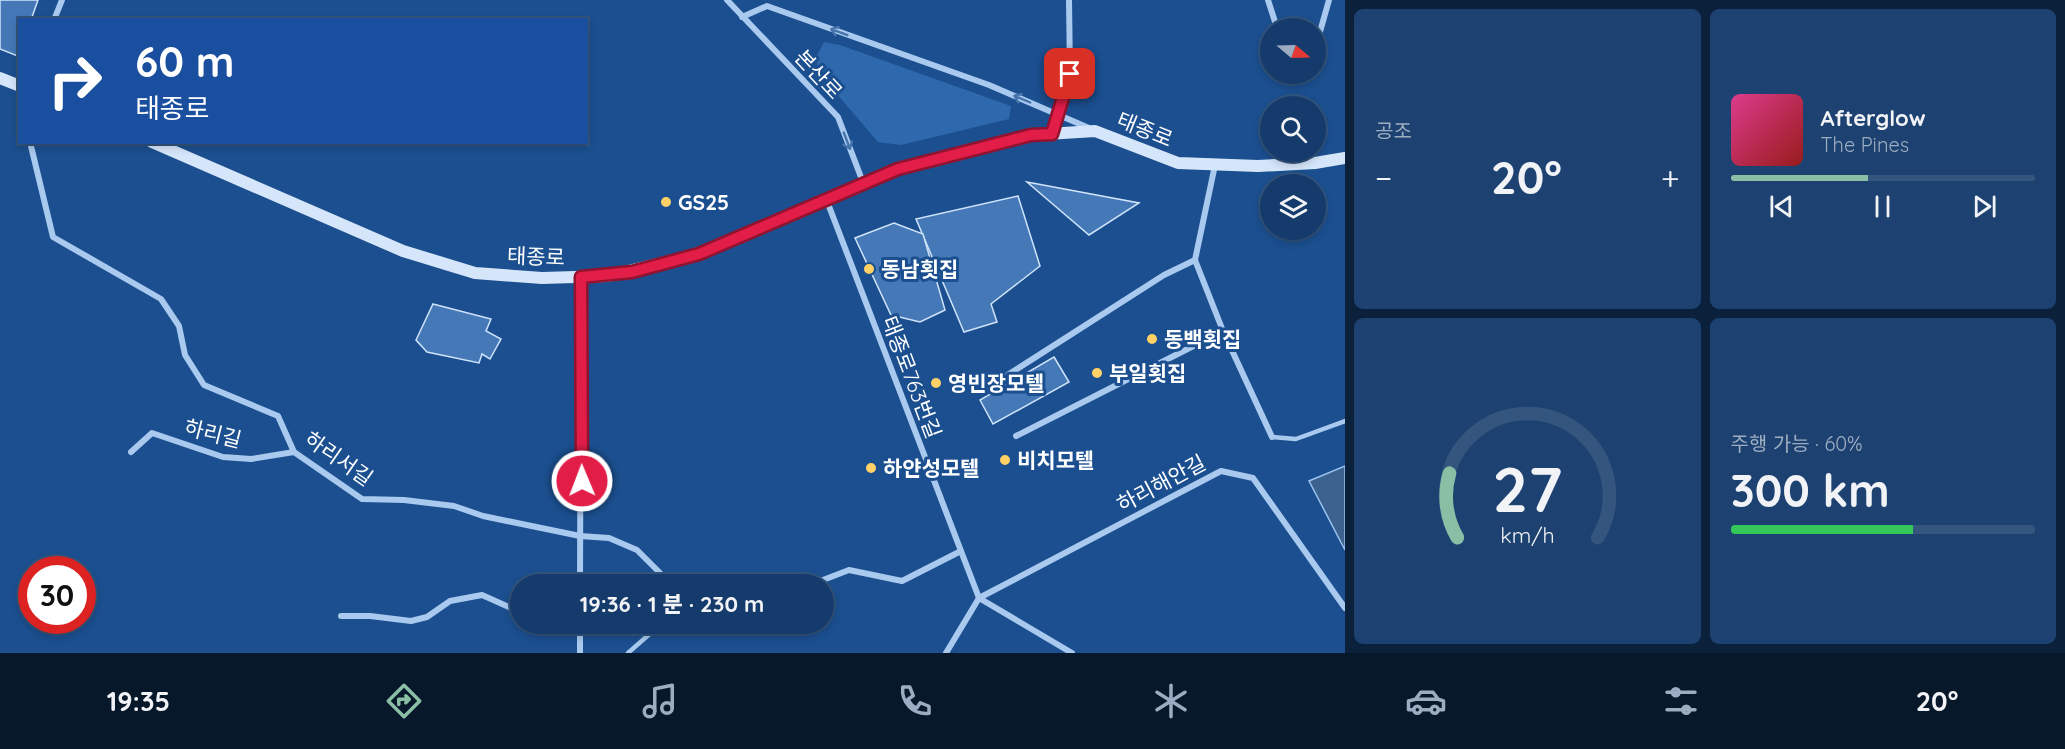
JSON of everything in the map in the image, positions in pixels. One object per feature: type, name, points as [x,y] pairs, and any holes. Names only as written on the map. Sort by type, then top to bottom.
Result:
[{"type":"main road","points":[[0,78],[18,85]]},
{"type":"main road","name":"태종로","points":[[157,144],[403,251],[475,273],[542,278],[632,272],[699,254],[864,186],[898,169],[1031,135],[1095,130],[1178,163],[1258,166],[1345,158]]},
{"type":"street","points":[[55,18],[62,0]]},
{"type":"street","name":"본산로","points":[[727,0],[838,117],[864,186]]},
{"type":"street","points":[[1052,134],[1070,74],[1069,0]]},
{"type":"street","points":[[1268,0],[1274,18]]},
{"type":"street","points":[[1324,18],[1329,0]]},
{"type":"street","points":[[742,16],[767,6],[989,85],[1095,130]]},
{"type":"street","name":"하리서길","points":[[30,144],[53,237],[161,299],[179,326],[185,355],[204,385],[278,416],[294,452],[362,499],[404,500],[454,506],[483,516],[580,536],[609,538],[637,550],[661,574]]},
{"type":"street","points":[[1215,164],[1195,261],[1223,331],[1272,437]]},
{"type":"street","name":"태종로763번길","points":[[827,201],[979,598]]},
{"type":"street","points":[[981,392],[1164,275],[1195,261]]},
{"type":"street","points":[[580,574],[581,277]]},
{"type":"street","points":[[1016,436],[1223,331]]},
{"type":"street","name":"하리길","points":[[131,452],[152,433],[223,457],[250,459],[294,452]]},
{"type":"street","name":"하리해안길","points":[[979,598],[1221,471],[1253,478],[1345,608]]},
{"type":"street","points":[[834,576],[849,570],[902,581],[961,551]]},
{"type":"street","points":[[341,616],[370,616],[411,621],[427,617],[450,601],[482,595],[510,608]]},
{"type":"street","points":[[946,653],[979,598],[1072,653]]},
{"type":"street","points":[[579,634],[580,653]]},
{"type":"lane","points":[[1272,437],[1296,439],[1345,422]]},
{"type":"lane","points":[[628,653],[650,634]]},
{"type":"shaded area","points":[[824,42],[840,45],[1011,106],[1009,119],[901,145],[878,142],[818,72],[816,57]]},
{"type":"shaded area","points":[[1345,466],[1345,550],[1309,481]]},
{"type":"building","points":[[0,0],[38,0],[32,18],[18,18],[18,56],[0,49]]},
{"type":"building","points":[[1027,182],[1139,203],[1089,235]]},
{"type":"building","points":[[1018,196],[1040,266],[991,304],[997,322],[964,332],[916,219]]},
{"type":"building","points":[[894,223],[923,234],[945,310],[920,322],[891,315],[855,238]]},
{"type":"building","points":[[433,304],[491,319],[486,331],[501,339],[490,359],[482,354],[479,363],[427,352],[416,340]]},
{"type":"building","points":[[1054,357],[1069,382],[993,424],[980,400]]},
{"type":"place","name":"GS25","points":[[666,202]]},
{"type":"place","name":"동남횟집","points":[[869,269]]},
{"type":"place","name":"동백횟집","points":[[1152,339]]},
{"type":"place","name":"부일횟집","points":[[1097,373]]},
{"type":"place","name":"영빈장모텔","points":[[936,383]]},
{"type":"place","name":"비치모텔","points":[[1005,460]]},
{"type":"place","name":"하얀성모텔","points":[[871,468]]},
{"type":"route","points":[[582,481],[581,277],[632,272],[699,254],[864,186],[898,169],[1031,135],[1052,134],[1070,74]]}]
